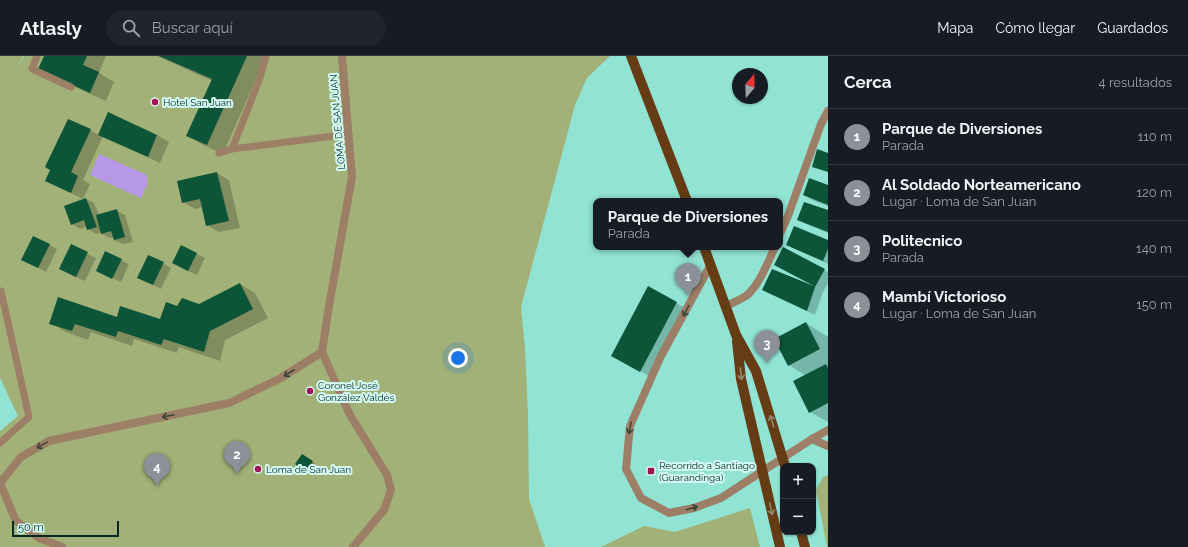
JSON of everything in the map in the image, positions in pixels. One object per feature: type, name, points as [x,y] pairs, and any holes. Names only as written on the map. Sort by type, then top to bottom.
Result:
[{"type":"main road","points":[[631,56],[686,198]]},
{"type":"main road","points":[[705,250],[736,335],[756,372],[784,462]]},
{"type":"main road","points":[[736,335],[741,379],[780,547]]},
{"type":"main road","points":[[802,535],[805,547]]},
{"type":"street","name":"LOMA DE SAN JUAN","points":[[322,352],[352,177],[342,56]]},
{"type":"street","points":[[783,227],[821,124],[828,111]]},
{"type":"street","points":[[726,306],[746,296],[754,288],[774,250]]},
{"type":"street","points":[[711,264],[661,356],[630,426],[626,469],[641,498],[669,514],[694,508],[721,498],[763,471],[784,462],[812,439],[828,430]]},
{"type":"street","points":[[62,547],[39,538],[16,521],[0,482],[21,457],[49,441],[228,403],[281,378],[322,352],[350,415],[388,475],[391,490],[384,510],[353,547]]},
{"type":"street","points":[[812,439],[828,446]]},
{"type":"lane","points":[[37,56],[32,69],[71,87]]},
{"type":"lane","points":[[232,149],[260,78],[266,56]]},
{"type":"lane","points":[[219,153],[232,149],[349,134]]},
{"type":"lane","points":[[0,291],[29,417],[0,442]]},
{"type":"green space","points":[[0,56],[23,56],[18,68],[24,56],[610,56],[587,78],[575,105],[521,307],[525,348],[528,414],[529,499],[545,547],[0,547],[0,431],[18,416],[0,378]]},
{"type":"green space","points":[[828,475],[828,547],[816,490],[823,477]]},
{"type":"green space","points":[[750,508],[760,547],[601,547],[644,526],[675,532]]},
{"type":"shaded area","points":[[99,154],[147,175],[147,185],[141,198],[90,175]]},
{"type":"building","points":[[44,56],[87,56],[83,65],[99,72],[90,93],[38,69]]},
{"type":"building","points":[[159,56],[247,56],[207,145],[186,136],[212,79]]},
{"type":"building","points":[[108,112],[157,135],[148,157],[98,135]]},
{"type":"building","points":[[68,119],[91,129],[71,172],[78,176],[71,193],[45,181],[50,170],[45,167]]},
{"type":"building","points":[[817,149],[828,153],[828,172],[812,167]]},
{"type":"building","points":[[217,172],[229,221],[206,226],[200,199],[182,203],[177,181]]},
{"type":"building","points":[[809,178],[828,185],[828,205],[803,195]]},
{"type":"building","points":[[86,198],[97,227],[87,230],[84,220],[71,225],[64,206]]},
{"type":"building","points":[[804,202],[828,210],[828,232],[797,220]]},
{"type":"building","points":[[117,209],[125,237],[114,240],[111,231],[101,234],[96,215]]},
{"type":"building","points":[[794,226],[828,240],[828,249],[823,261],[786,245]]},
{"type":"building","points":[[33,236],[50,244],[38,268],[21,260]]},
{"type":"building","points":[[71,244],[88,252],[76,277],[59,269]]},
{"type":"building","points":[[181,245],[197,253],[188,271],[172,263]]},
{"type":"building","points":[[783,247],[825,269],[815,287],[807,311],[762,290],[772,269],[814,286],[774,265],[782,250],[783,250]]},
{"type":"building","points":[[105,251],[122,259],[112,279],[96,271]]},
{"type":"building","points":[[148,255],[164,262],[153,285],[137,278]]},
{"type":"building","points":[[240,283],[253,309],[210,331],[204,352],[164,339],[161,345],[118,331],[116,337],[75,324],[72,331],[49,324],[58,297],[117,317],[120,306],[160,319],[166,302],[177,306],[182,298],[199,304]]},
{"type":"building","points":[[648,286],[677,302],[640,372],[611,356]]},
{"type":"building","points":[[806,322],[820,349],[788,366],[774,339]]},
{"type":"building","points":[[826,364],[828,368],[828,403],[809,413],[793,381]]},
{"type":"building","points":[[302,454],[313,461],[306,472],[295,464]]},
{"type":"place","name":"Hotel San Juan","points":[[155,102]]},
{"type":"place","name":"Parque de Diversiones","points":[[688,296]]},
{"type":"place","name":"Politecnico","points":[[767,363]]},
{"type":"place","name":"Coronel José González Valdés","points":[[310,391]]},
{"type":"place","name":"Loma de San Juan","points":[[258,469]]},
{"type":"place","name":"Recorrido a Santiago (Guarandinga)","points":[[651,471]]},
{"type":"place","name":"Al Soldado Norteamericano","points":[[237,474]]},
{"type":"place","name":"Mambí Victorioso","points":[[157,486]]}]
